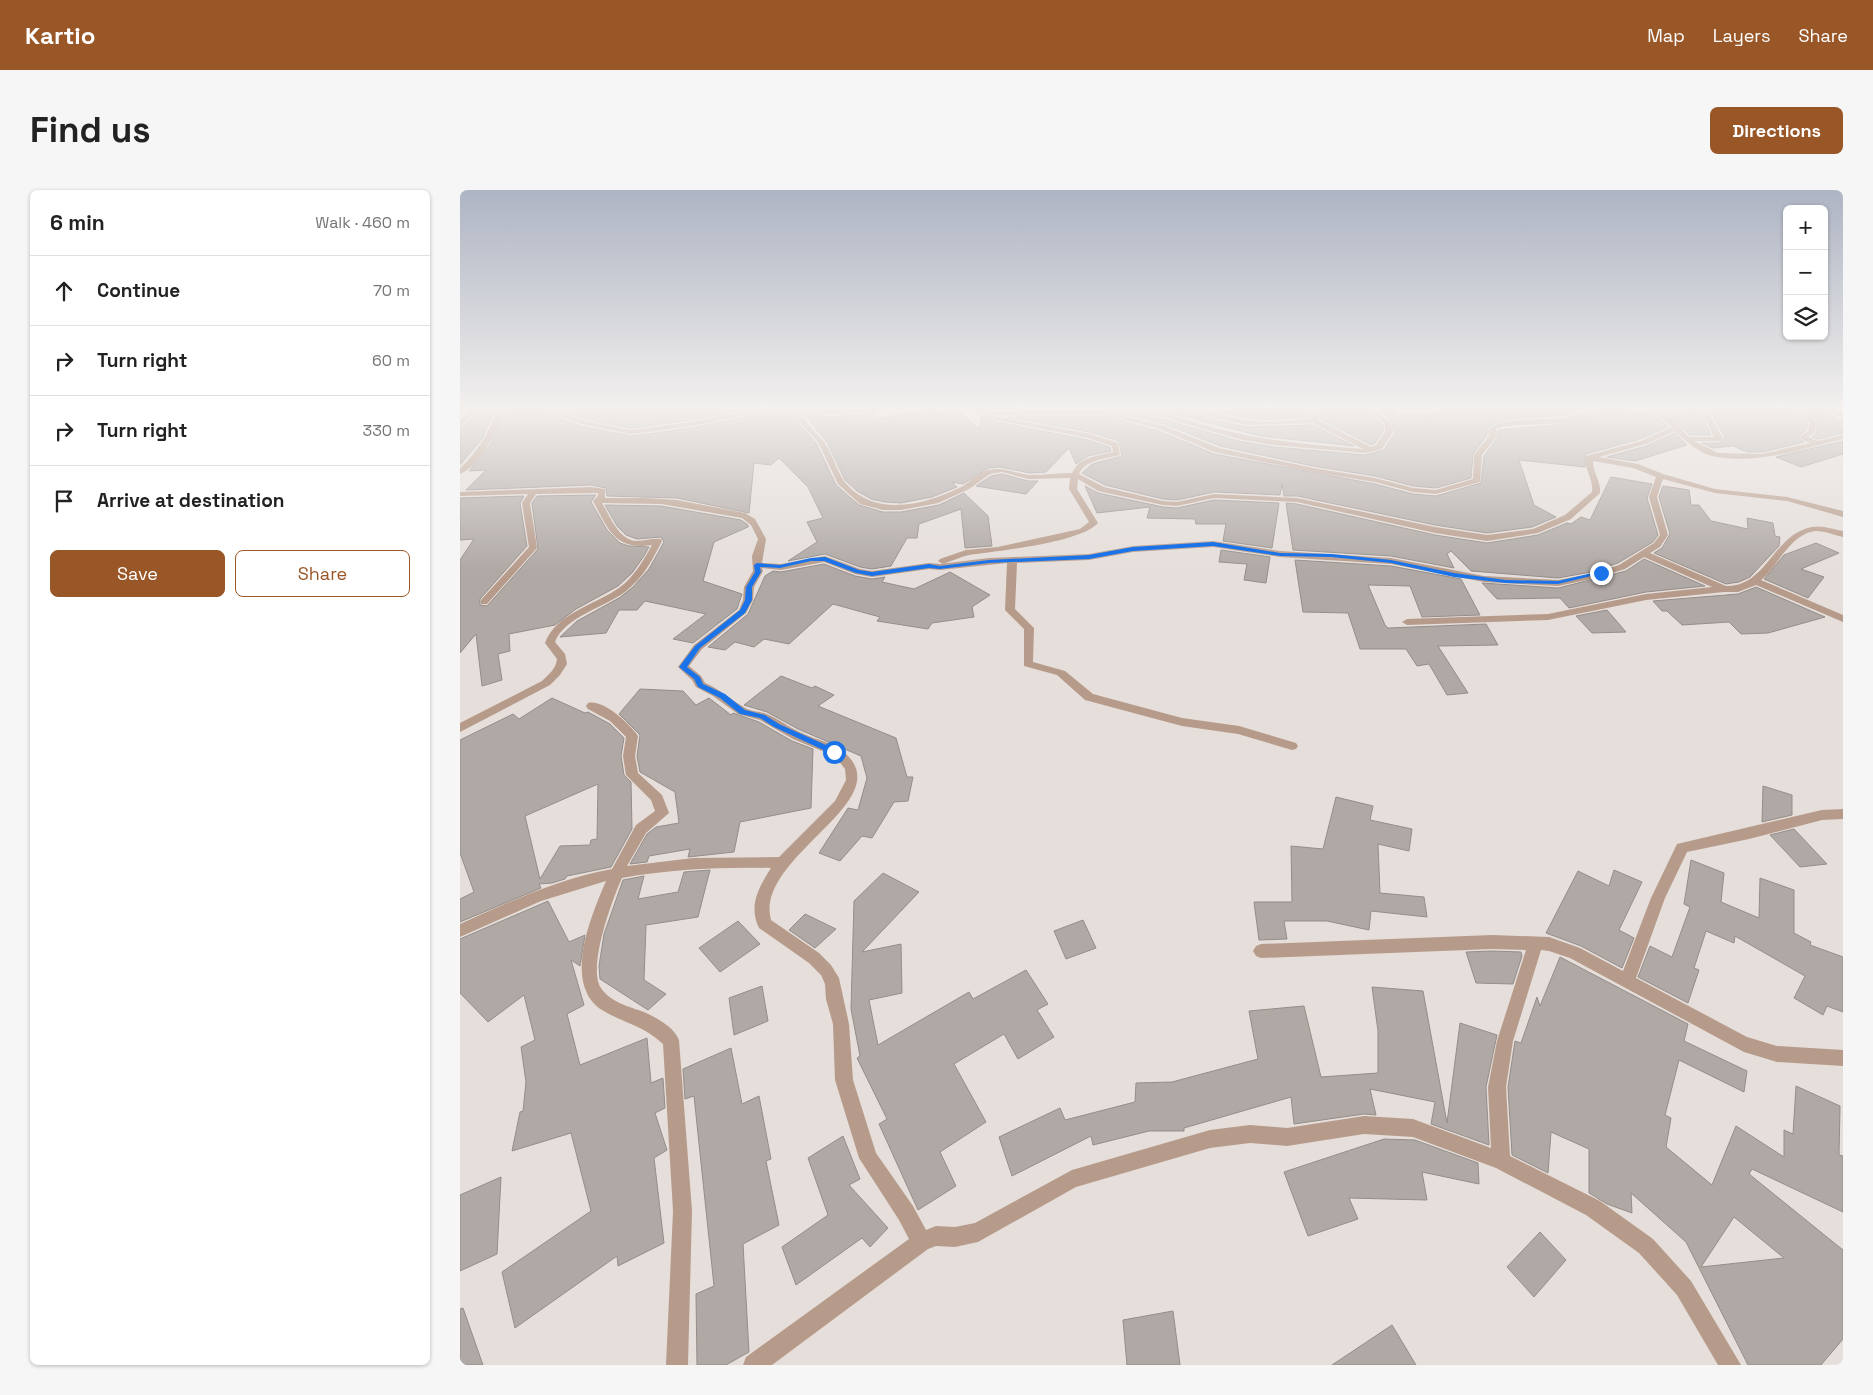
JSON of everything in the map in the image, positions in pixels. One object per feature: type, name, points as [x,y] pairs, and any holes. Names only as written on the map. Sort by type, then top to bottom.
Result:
[{"type":"street","points":[[460,472],[472,461]]},
{"type":"street","points":[[831,461],[841,482],[858,499],[874,507],[901,508],[928,503],[954,493],[994,470],[1010,471],[1028,477],[1076,475],[1101,489],[1163,503],[1177,504],[1193,498],[1214,496],[1298,500],[1435,530],[1487,538],[1535,531],[1568,517],[1596,492],[1597,485],[1589,466],[1589,461]]},
{"type":"street","points":[[757,565],[780,567],[825,559],[858,572],[872,574],[929,566],[966,553],[998,550],[1083,531],[1092,526],[1094,520],[1073,489],[1079,464],[1090,461]]},
{"type":"street","points":[[1269,461],[1375,480],[1413,490],[1436,492],[1477,480],[1478,461]]},
{"type":"street","points":[[1605,461],[1635,466],[1660,476],[1715,491],[1787,499],[1843,514]]},
{"type":"street","points":[[929,566],[940,568],[1012,561],[1089,557],[1133,549],[1213,544],[1280,554],[1331,556],[1391,562],[1484,579],[1558,582],[1593,576],[1622,567],[1656,545],[1664,536],[1653,497],[1660,476]]},
{"type":"street","points":[[460,494],[534,490],[599,490],[602,493],[602,497],[597,501]]},
{"type":"street","points":[[484,602],[510,576],[518,562],[533,548],[526,503],[534,490]]},
{"type":"street","points":[[597,501],[632,499],[671,501],[748,518],[759,530],[762,539],[756,556],[758,572],[749,587],[748,600],[743,611],[698,647],[683,667],[697,678],[700,685],[723,696],[743,712],[763,716],[777,726],[834,752],[851,767],[853,773],[850,787],[832,815],[798,844],[782,863],[760,904],[764,924],[814,958],[826,970],[833,983],[841,1024],[844,1080],[868,1158],[906,1213],[921,1242]]},
{"type":"street","points":[[460,728],[546,683],[553,677],[561,668],[563,659],[550,643],[553,633],[571,619],[604,603],[623,589],[645,566],[658,541],[633,545],[626,541],[617,534],[597,501]]},
{"type":"street","points":[[1407,622],[1548,617],[1646,596],[1724,589],[1734,590],[1755,581],[1771,566],[1790,540],[1799,533],[1814,528],[1843,534]]},
{"type":"street","points":[[1644,554],[1724,589]]},
{"type":"street","points":[[1012,561],[1010,610],[1029,628],[1028,664],[1061,673],[1089,697],[1182,722],[1239,730],[1292,746]]},
{"type":"street","points":[[1755,581],[1843,619]]},
{"type":"street","points":[[592,706],[609,713],[632,736],[629,756],[632,775],[657,798],[662,813],[642,828],[629,847],[616,873],[594,935],[588,972],[594,992],[618,1011],[651,1023],[670,1040],[673,1097],[682,1189],[677,1365]]},
{"type":"street","points":[[1626,980],[1658,898],[1682,848],[1749,834],[1822,815],[1843,814]]},
{"type":"street","points":[[460,931],[546,893],[616,873],[679,864],[782,863]]},
{"type":"street","points":[[1261,951],[1492,942],[1549,944],[1562,948],[1626,980],[1744,1044],[1777,1054],[1843,1058]]},
{"type":"street","points":[[1501,1161],[1497,1087],[1505,1041],[1536,944]]},
{"type":"street","points":[[754,1365],[921,1242],[936,1236],[955,1237],[978,1232],[1072,1179],[1170,1149],[1235,1135],[1287,1137],[1364,1125],[1391,1125],[1413,1128],[1439,1136],[1501,1161],[1592,1208],[1646,1246],[1684,1288],[1730,1365]]},
{"type":"building","points":[[477,461],[776,461],[771,465],[754,463],[749,513],[677,498],[607,496],[606,488],[591,485],[466,490],[486,470],[469,471]]},
{"type":"building","points":[[782,461],[824,461],[836,485],[859,505],[883,512],[901,512],[939,505],[964,493],[988,516],[992,546],[965,548],[961,509],[919,524],[917,538],[907,538],[891,566],[872,569],[860,567],[825,554],[788,561],[817,542],[807,522],[823,518],[808,487]]},
{"type":"building","points":[[836,461],[1057,461],[1046,472],[1030,473],[1000,467],[989,468],[963,484],[952,482],[957,487],[932,497],[901,503],[871,499],[857,491],[845,480]]},
{"type":"building","points":[[1104,461],[1251,461],[1375,484],[1413,494],[1436,496],[1481,483],[1483,461],[1519,461],[1534,505],[1556,517],[1532,527],[1487,533],[1435,525],[1297,496],[1284,496],[1282,484],[1280,495],[1214,492],[1177,500],[1163,499],[1105,485],[1082,473],[1092,464]]},
{"type":"building","points":[[1289,461],[1472,461],[1471,478],[1436,488],[1413,486],[1375,476]]},
{"type":"building","points":[[1527,461],[1585,461],[1585,467]]},
{"type":"building","points":[[1786,461],[1821,461],[1801,467]]},
{"type":"building","points":[[1002,474],[1028,481],[1038,481],[1026,494],[976,486],[991,476]]},
{"type":"building","points":[[1611,477],[1652,484],[1647,498],[1658,535],[1653,542],[1618,563],[1591,572],[1558,578],[1471,571],[1451,551],[1447,554],[1454,568],[1391,556],[1293,550],[1286,503],[1435,535],[1487,543],[1538,535],[1567,523],[1571,524],[1581,517],[1590,520]]},
{"type":"building","points":[[1085,486],[1098,493],[1163,507],[1177,508],[1214,500],[1279,503],[1272,548],[1223,541],[1226,524],[1196,524],[1195,519],[1147,518],[1150,507],[1097,513]]},
{"type":"building","points":[[1663,486],[1689,490],[1691,505],[1699,505],[1711,521],[1748,529],[1747,518],[1773,523],[1775,536],[1780,537],[1779,546],[1750,577],[1739,582],[1726,584],[1654,553],[1662,548],[1670,534],[1659,497]]},
{"type":"building","points":[[596,495],[591,502],[607,530],[620,543],[629,546],[649,547],[644,556],[632,573],[618,586],[576,609],[555,625],[509,634],[510,651],[498,654],[502,680],[482,686],[476,634],[460,653],[460,560],[474,539],[460,540],[460,498],[524,496],[520,503],[527,546],[480,599],[480,605],[487,606],[538,549],[532,503],[537,496]]},
{"type":"building","points":[[605,505],[661,506],[741,520],[748,525],[748,527],[714,542],[703,581],[742,594],[737,609],[693,643],[673,639],[706,614],[645,601],[637,610],[619,610],[606,633],[560,637],[577,621],[619,598],[633,587],[649,569],[664,542],[661,537],[637,539],[626,535],[617,526]]},
{"type":"building","points":[[1816,543],[1839,553],[1801,569],[1824,577],[1808,598],[1764,579],[1784,555]]},
{"type":"building","points":[[1221,550],[1270,557],[1266,583],[1244,580],[1247,564],[1219,562]]},
{"type":"building","points":[[1644,559],[1705,586],[1646,592],[1569,608],[1560,598],[1497,599],[1482,583],[1558,588],[1626,571]]},
{"type":"building","points":[[1295,560],[1391,566],[1461,579],[1480,615],[1422,617],[1410,586],[1368,585],[1388,628],[1486,624],[1498,645],[1438,646],[1468,693],[1447,695],[1429,664],[1417,666],[1406,649],[1360,649],[1348,613],[1303,612]]},
{"type":"building","points":[[824,564],[855,576],[872,579],[885,577],[882,582],[914,589],[950,572],[990,595],[972,607],[974,617],[932,623],[928,629],[877,621],[880,617],[833,604],[789,644],[764,639],[754,647],[735,642],[725,650],[708,647],[748,614],[765,576],[773,571],[781,572]]},
{"type":"building","points":[[1756,587],[1825,617],[1768,633],[1741,634],[1729,622],[1682,625],[1667,611],[1662,611],[1653,601],[1738,594]]},
{"type":"building","points":[[1607,610],[1626,632],[1592,633],[1576,616]]},
{"type":"building","points":[[781,676],[812,688],[815,686],[834,695],[818,706],[896,738],[907,777],[913,777],[908,801],[894,802],[872,838],[862,836],[840,861],[819,853],[848,808],[858,810],[867,778],[861,756],[798,729],[767,712],[744,705]]},
{"type":"building","points":[[640,689],[683,691],[696,705],[709,698],[731,715],[733,713],[759,722],[792,741],[813,749],[811,808],[740,822],[734,852],[688,857],[690,849],[649,856],[647,862],[630,864],[647,834],[656,827],[679,823],[675,792],[640,772],[637,756],[640,735],[619,714]]},
{"type":"building","points":[[552,698],[585,713],[588,712],[610,724],[624,738],[621,756],[624,775],[631,782],[632,829],[611,867],[567,876],[565,879],[552,883],[539,884],[541,888],[460,922],[460,899],[474,892],[460,853],[460,740],[513,714],[519,719]],"holes":[[[598,784],[597,839],[591,840],[590,845],[560,846],[540,879],[525,816]]]},
{"type":"building","points":[[1763,786],[1792,795],[1792,815],[1762,822]]},
{"type":"building","points":[[1336,797],[1373,806],[1370,820],[1412,829],[1409,851],[1378,844],[1380,893],[1424,897],[1427,917],[1371,911],[1369,930],[1327,921],[1284,921],[1287,939],[1259,940],[1254,902],[1292,902],[1291,846],[1323,849]]},
{"type":"building","points":[[1794,829],[1827,864],[1800,867],[1770,835]]},
{"type":"building","points":[[1691,860],[1724,873],[1721,902],[1759,918],[1760,878],[1794,890],[1794,933],[1811,942],[1810,945],[1843,957],[1843,1012],[1827,1006],[1823,1015],[1794,998],[1805,976],[1735,936],[1734,943],[1706,931],[1694,968],[1699,970],[1688,1003],[1638,977],[1650,946],[1672,957],[1690,907],[1684,904]]},
{"type":"building","points":[[710,870],[698,917],[646,925],[644,980],[666,994],[648,1010],[600,979],[599,966],[604,934],[623,880],[644,876],[638,899],[678,892],[684,872]]},
{"type":"building","points":[[1614,870],[1642,882],[1619,930],[1634,938],[1622,968],[1581,946],[1546,933],[1578,871],[1609,886]]},
{"type":"building","points":[[883,873],[919,892],[862,952],[901,944],[902,993],[869,1000],[878,1045],[969,992],[973,999],[1026,970],[1048,1004],[1037,1010],[1054,1037],[1018,1059],[1004,1034],[954,1064],[986,1122],[940,1152],[956,1186],[918,1210],[879,1124],[887,1119],[857,1058],[860,1056],[851,1009],[854,901]]},
{"type":"building","points":[[548,901],[569,942],[585,935],[580,966],[571,960],[584,1005],[567,1014],[580,1065],[647,1038],[651,1083],[663,1078],[665,1108],[655,1113],[667,1150],[654,1158],[664,1243],[618,1266],[617,1256],[515,1328],[502,1272],[591,1211],[571,1133],[512,1151],[520,1112],[523,1111],[526,1082],[521,1047],[535,1040],[524,995],[488,1022],[460,993],[460,939]]},
{"type":"building","points":[[805,914],[836,929],[815,948],[789,930]]},
{"type":"building","points":[[1083,920],[1096,948],[1066,959],[1054,931]]},
{"type":"building","points":[[738,921],[760,944],[720,972],[699,948]]},
{"type":"building","points":[[1466,952],[1521,952],[1522,956],[1513,984],[1476,983]]},
{"type":"building","points":[[1560,957],[1688,1024],[1684,1041],[1747,1071],[1744,1092],[1679,1060],[1665,1115],[1671,1118],[1666,1147],[1712,1185],[1736,1126],[1784,1157],[1784,1130],[1793,1134],[1796,1086],[1840,1106],[1839,1155],[1843,1156],[1843,1212],[1752,1169],[1749,1174],[1843,1250],[1843,1339],[1821,1365],[1748,1365],[1686,1242],[1631,1193],[1632,1213],[1607,1204],[1589,1193],[1589,1149],[1551,1132],[1548,1173],[1512,1155],[1508,1087],[1515,1041],[1521,1043],[1537,997],[1540,1006]],"holes":[[[1734,1217],[1784,1258],[1701,1267]]]},
{"type":"building","points":[[762,986],[768,1021],[734,1035],[729,998]]},
{"type":"building","points":[[1372,987],[1423,991],[1447,1123],[1460,1023],[1497,1035],[1486,1087],[1489,1145],[1431,1124],[1435,1102],[1370,1089],[1376,1115],[1364,1114],[1294,1124],[1291,1097],[1184,1128],[1184,1131],[1149,1131],[1093,1145],[1091,1136],[1012,1176],[999,1137],[1060,1108],[1065,1120],[1135,1102],[1136,1083],[1172,1082],[1258,1059],[1249,1011],[1304,1006],[1321,1077],[1378,1073],[1378,1031]]},
{"type":"building","points":[[731,1048],[742,1104],[759,1096],[771,1159],[766,1161],[779,1225],[743,1244],[749,1352],[726,1365],[697,1365],[696,1294],[714,1286],[694,1096],[685,1099],[683,1069]]},
{"type":"building","points":[[843,1136],[860,1179],[849,1185],[888,1228],[870,1247],[862,1238],[796,1285],[782,1247],[828,1215],[808,1158]]},
{"type":"building","points":[[1384,1139],[1415,1140],[1478,1163],[1479,1184],[1422,1172],[1427,1200],[1349,1198],[1358,1219],[1308,1236],[1284,1172]]},
{"type":"building","points":[[501,1177],[497,1254],[460,1271],[460,1195]]},
{"type":"building","points":[[1540,1232],[1566,1260],[1534,1297],[1507,1267]]},
{"type":"building","points":[[463,1308],[483,1365],[460,1365],[460,1309]]},
{"type":"building","points":[[1173,1311],[1180,1365],[1127,1365],[1123,1320]]},
{"type":"building","points":[[1392,1325],[1416,1365],[1332,1365]]},
{"type":"route","points":[[834,752],[777,726],[763,716],[743,712],[723,696],[700,685],[697,678],[683,667],[698,647],[743,611],[748,600],[749,587],[758,572],[757,565],[780,567],[803,561],[825,559],[858,572],[872,574],[929,566],[940,568],[989,561],[1089,557],[1133,549],[1183,544],[1213,544],[1289,555],[1341,556],[1391,562],[1454,575],[1506,582],[1558,582],[1601,573]]}]
